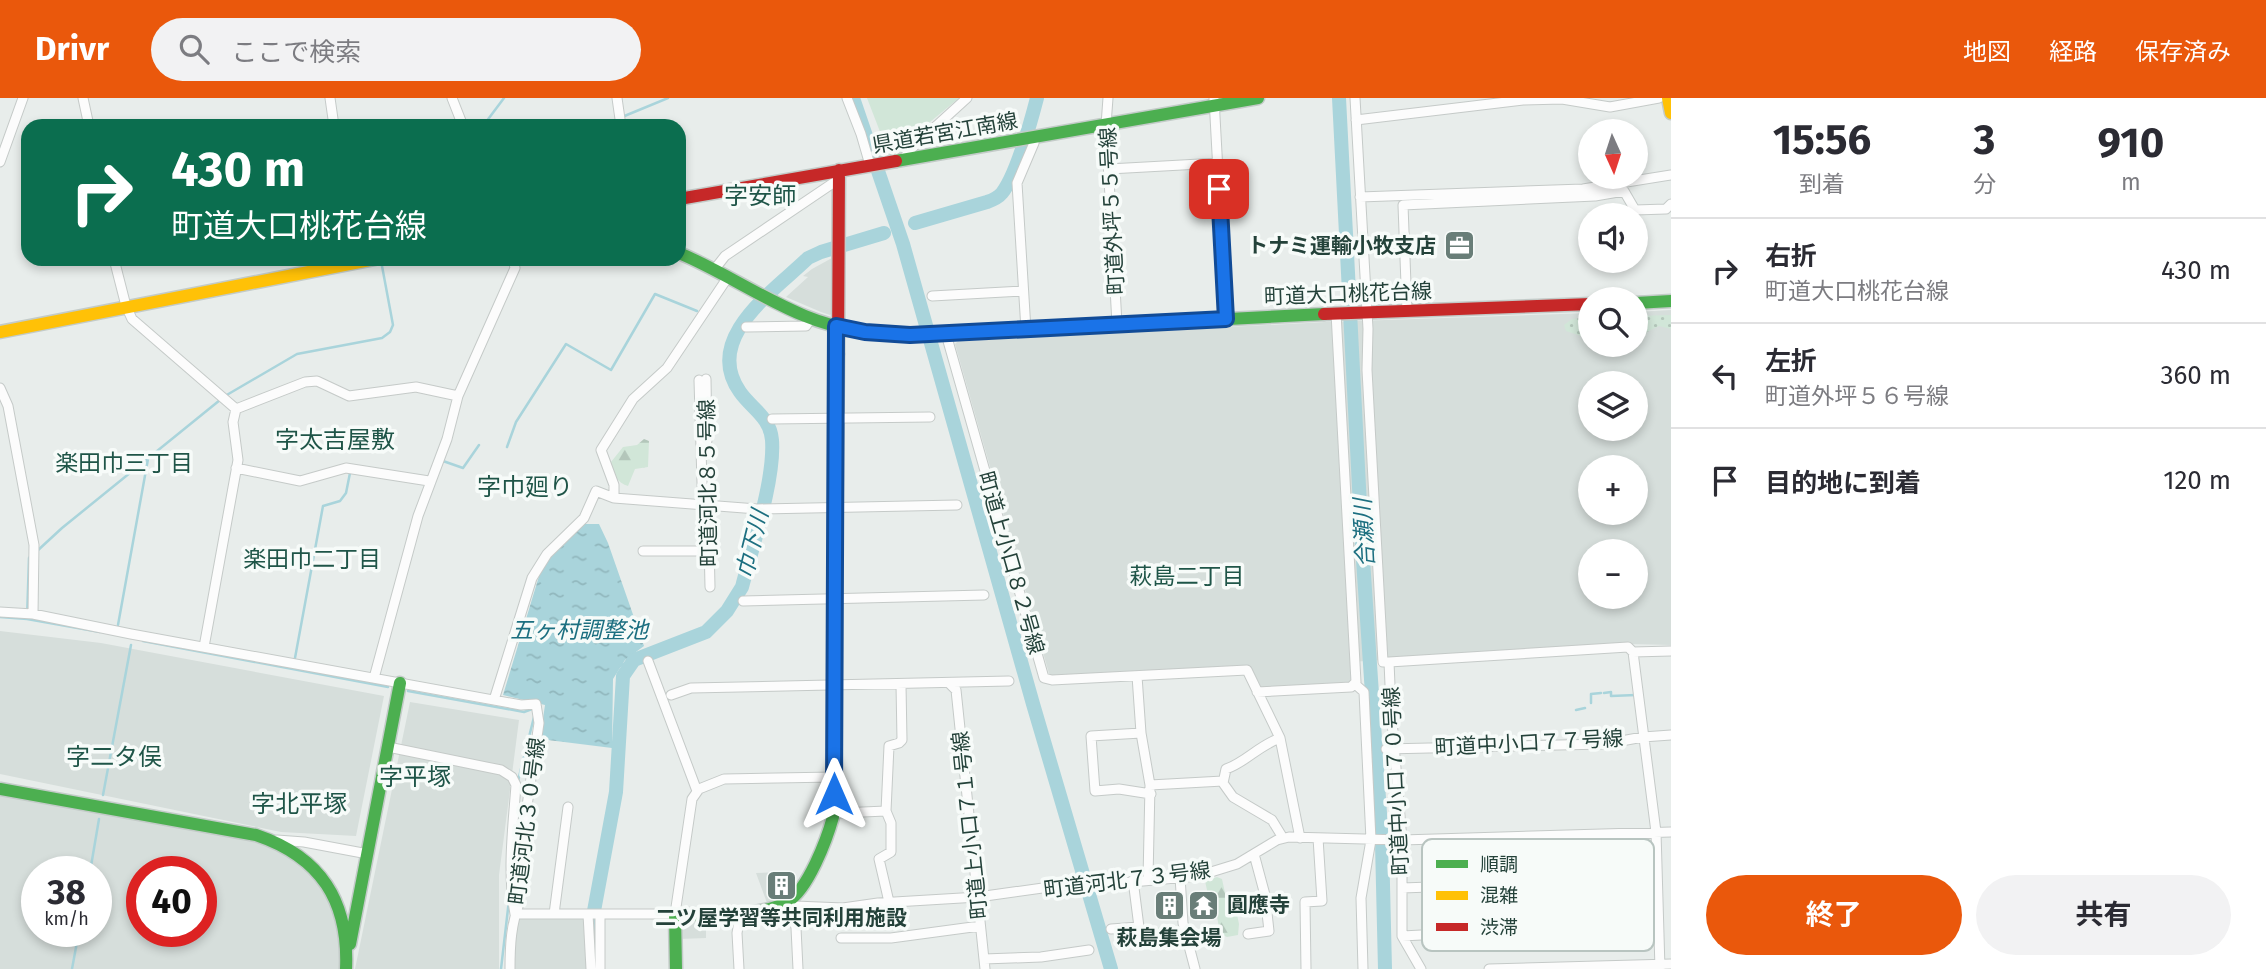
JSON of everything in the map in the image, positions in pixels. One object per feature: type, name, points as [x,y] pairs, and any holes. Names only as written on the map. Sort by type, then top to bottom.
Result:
[{"type":"street","points":[[0,162],[23,98]]},
{"type":"street","points":[[83,98],[88,119]]},
{"type":"street","points":[[330,98],[333,119]]},
{"type":"street","points":[[452,98],[460,119]]},
{"type":"street","points":[[617,98],[620,119]]},
{"type":"street","points":[[847,98],[870,165]]},
{"type":"street","points":[[903,159],[967,98]]},
{"type":"street","name":"町道外坪５５号線","points":[[1108,98],[1106,125],[1118,324]]},
{"type":"street","name":"県道若宮江南線","points":[[686,198],[839,174],[870,165],[1106,125],[1214,102],[1258,98]]},
{"type":"street","points":[[1355,98],[1383,662],[1389,662]]},
{"type":"street","points":[[1356,120],[1523,100],[1562,99],[1610,107],[1659,98]]},
{"type":"street","points":[[1668,98],[1671,113]]},
{"type":"street","points":[[1214,102],[1226,319]]},
{"type":"street","points":[[1026,330],[1017,183],[1034,143],[1028,138]]},
{"type":"street","points":[[1109,167],[1217,160]]},
{"type":"street","points":[[388,747],[501,771],[512,777],[516,785],[512,861],[515,914],[675,914],[773,908],[790,903],[810,874],[830,831],[834,813],[839,174]]},
{"type":"street","points":[[714,270],[725,256],[839,174]]},
{"type":"street","points":[[1360,197],[1583,189],[1671,176]]},
{"type":"street","points":[[1407,310],[1403,205],[1595,196],[1624,191],[1635,210],[1666,209],[1671,204]]},
{"type":"street","name":"町道大口桃花台線","points":[[686,256],[811,318],[875,334],[921,335],[1338,313],[1578,304]]},
{"type":"street","points":[[116,266],[132,319],[236,409]]},
{"type":"street","points":[[0,332],[327,266]]},
{"type":"street","points":[[374,678],[429,481],[447,439],[458,396],[515,266]]},
{"type":"street","points":[[614,498],[614,485],[601,450],[633,399],[667,368],[733,280]]},
{"type":"street","points":[[932,296],[1023,290]]},
{"type":"street","points":[[1648,302],[1671,301]]},
{"type":"street","points":[[1338,313],[1355,684],[1364,692],[1373,840],[1362,898],[1363,969]]},
{"type":"street","points":[[747,327],[806,326],[811,318]]},
{"type":"street","name":"町道上小口８２号線","points":[[941,334],[1044,677],[1052,680],[1247,670],[1257,692]]},
{"type":"street","name":"町道河北８５号線","points":[[702,379],[710,587]]},
{"type":"street","points":[[236,409],[305,382],[317,381],[349,396],[416,387],[458,396]]},
{"type":"street","points":[[0,388],[8,406],[34,545],[33,614]]},
{"type":"street","points":[[204,647],[238,460],[233,422],[236,409]]},
{"type":"street","points":[[772,419],[930,416]]},
{"type":"street","points":[[236,468],[300,481],[346,468],[429,481]]},
{"type":"street","points":[[0,612],[33,614],[494,700],[532,578],[547,554],[584,518],[596,491],[614,498],[762,509],[957,505]]},
{"type":"street","points":[[705,505],[704,551],[642,553],[709,554]]},
{"type":"street","points":[[743,601],[984,595]]},
{"type":"street","name":"町道中小口７０号線","points":[[1421,969],[1402,936],[1402,840],[1391,749],[1389,662],[1628,647],[1633,652],[1671,651]]},
{"type":"street","points":[[1633,652],[1656,832],[1660,967]]},
{"type":"street","points":[[648,661],[700,789]]},
{"type":"street","points":[[1137,676],[1141,733],[1150,789],[1148,879]]},
{"type":"street","points":[[671,695],[691,688],[1009,681]]},
{"type":"street","points":[[346,969],[400,683]]},
{"type":"street","name":"町道上小口７１号線","points":[[950,684],[956,690],[984,964]]},
{"type":"street","points":[[1300,838],[1280,738],[1257,692],[1351,687],[1355,684]]},
{"type":"street","points":[[889,902],[878,862],[880,856],[891,852],[891,823],[886,811],[889,746],[902,740],[901,685]]},
{"type":"street","name":"町道河北３０号線","points":[[494,700],[521,705],[536,704],[538,715],[526,813],[520,901],[510,941],[509,969]]},
{"type":"street","points":[[1141,733],[1091,736],[1095,790],[1150,789],[1223,781]]},
{"type":"street","name":"町道中小口７７号線","points":[[1391,749],[1605,744],[1671,734]]},
{"type":"street","points":[[1280,738],[1262,745],[1237,765],[1226,769],[1223,781],[1226,790],[1233,797],[1272,820],[1283,838]]},
{"type":"street","points":[[676,969],[675,914],[692,799],[700,789],[724,779],[834,777]]},
{"type":"street","points":[[0,789],[273,840],[304,842],[368,854]]},
{"type":"street","points":[[554,914],[568,807]]},
{"type":"street","points":[[817,814],[886,811]]},
{"type":"street","name":"町道河北７３号線","points":[[1434,839],[1671,832]]},
{"type":"street","name":"町道河北７３号線","points":[[790,903],[843,908],[889,902],[978,897],[1078,884],[1180,877],[1237,864],[1283,838],[1422,839]]},
{"type":"street","points":[[1306,969],[1305,902],[1322,901],[1318,838]]},
{"type":"street","points":[[273,840],[304,858],[328,885],[342,913],[348,952]]},
{"type":"street","points":[[1248,934],[1269,932],[1265,895],[1254,854]]},
{"type":"street","points":[[1180,877],[1183,923],[1195,969]]},
{"type":"street","points":[[1111,929],[1139,927],[1133,880]]},
{"type":"street","points":[[1402,888],[1422,887]]},
{"type":"street","points":[[790,903],[796,928],[798,969]]},
{"type":"street","points":[[740,969],[737,933],[741,911]]},
{"type":"street","points":[[591,969],[594,914]]},
{"type":"street","points":[[594,914],[600,969]]},
{"type":"street","points":[[841,938],[891,937],[981,926]]},
{"type":"street","points":[[1402,936],[1422,935]]},
{"type":"street","points":[[984,964],[1089,950]]},
{"type":"street","points":[[1489,969],[1660,967],[1671,964]]},
{"type":"shaded area","points":[[832,258],[833,312],[830,315],[786,297],[808,277],[803,276]]},
{"type":"shaded area","points":[[1671,310],[1671,645],[1629,644],[1350,662],[1351,683],[1261,687],[1250,665],[1050,677],[955,344],[958,341],[1326,322],[1578,313],[1578,357],[1648,357],[1648,311]]},
{"type":"shaded area","points":[[0,631],[101,643],[384,696],[356,836],[281,832],[0,774]]},
{"type":"shaded area","points":[[410,702],[519,720],[499,875],[499,969],[355,969]]},
{"type":"shaded area","points":[[0,789],[280,843],[332,891],[346,969],[0,969]]},
{"type":"shaded area","points":[[788,872],[789,897],[767,903],[756,873]]},
{"type":"shaded area","points":[[517,916],[585,916],[588,969],[514,969]]},
{"type":"shaded area","points":[[706,917],[706,938],[679,939],[680,922],[684,918]]},
{"type":"green space","points":[[867,98],[959,98],[930,122],[901,154],[889,155]]},
{"type":"green space","points":[[1671,315],[1671,329],[1659,326],[1648,332],[1648,316]]},
{"type":"green space","points":[[1578,318],[1578,335],[1566,331],[1564,325]]},
{"type":"green space","points":[[644,439],[649,441],[648,467],[635,469],[628,486],[624,485],[616,477],[611,462],[623,447],[637,445]]},
{"type":"green space","points":[[1217,877],[1222,879],[1227,902],[1235,905],[1238,935],[1227,937],[1220,934],[1218,902],[1209,899],[1205,881]]},
{"type":"green space","points":[[1178,926],[1180,934],[1143,940],[1142,929]]},
{"type":"water","name":"五ヶ村調整池","points":[[582,524],[599,524],[644,646],[625,660],[613,679],[612,748],[540,739],[545,705],[503,695],[543,563]]},
{"type":"waterway","points":[[488,119],[504,98]]},
{"type":"waterway","points":[[622,117],[668,98]]},
{"type":"waterway","points":[[853,98],[903,244],[1111,969]]},
{"type":"waterway","name":"巾下川","points":[[915,223],[987,202],[1000,195],[1018,161],[1037,98]]},
{"type":"waterway","name":"合瀬川","points":[[1339,98],[1362,545],[1382,843],[1385,969]]},
{"type":"waterway","name":"巾下川","points":[[595,969],[594,911],[616,792],[623,676],[634,660],[706,632],[727,611],[742,587],[757,534],[770,474],[772,440],[768,425],[740,392],[731,372],[730,353],[736,335],[747,317],[808,258],[884,233]]},
{"type":"waterway","points":[[225,396],[297,354],[382,338],[390,332],[393,325],[382,266]]},
{"type":"waterway","points":[[507,447],[516,422],[566,344],[611,370],[655,294],[697,311]]},
{"type":"waterway","points":[[36,552],[220,400]]},
{"type":"waterway","points":[[443,461],[463,468],[479,445]]},
{"type":"waterway","points":[[118,625],[148,459]]},
{"type":"waterway","points":[[295,658],[323,506],[340,501],[346,493],[350,473]]},
{"type":"waterway","points":[[27,619],[31,556]]},
{"type":"waterway","points":[[0,617],[100,632]]},
{"type":"waterway","points":[[143,641],[388,687]]},
{"type":"waterway","points":[[103,795],[131,645]]},
{"type":"waterway","points":[[619,666],[634,660]]},
{"type":"waterway","points":[[408,691],[524,712],[532,709]]},
{"type":"waterway","points":[[1604,693],[1611,692],[1611,696],[1636,695]]},
{"type":"waterway","points":[[1591,703],[1591,694],[1601,693]]},
{"type":"waterway","points":[[1576,710],[1585,708]]},
{"type":"waterway","points":[[518,781],[534,717]]},
{"type":"waterway","points":[[93,856],[99,819]]},
{"type":"waterway","points":[[501,969],[509,900]]},
{"type":"waterway","points":[[72,969],[76,947]]},
{"type":"traffic: fast","points":[[896,161],[1258,98]]},
{"type":"traffic: fast","points":[[686,256],[805,316],[847,329],[891,335],[1324,314]]},
{"type":"traffic: fast","points":[[1648,302],[1671,301]]},
{"type":"traffic: fast","points":[[676,969],[675,914],[748,913],[787,902],[795,896],[809,876],[833,817],[838,354]]},
{"type":"traffic: fast","points":[[350,944],[400,683]]},
{"type":"traffic: fast","points":[[0,789],[256,835],[279,844],[314,869],[336,903],[346,945],[346,969]]},
{"type":"traffic: slow","points":[[1668,98],[1671,113]]},
{"type":"traffic: slow","points":[[0,332],[339,266]]},
{"type":"traffic: jam","points":[[686,198],[896,161]]},
{"type":"traffic: jam","points":[[838,354],[839,170]]},
{"type":"traffic: jam","points":[[1324,314],[1578,304]]},
{"type":"place","name":"トナミ運輸小牧支店","points":[[1459,246]]},
{"type":"place","name":"二ツ屋学習等共同利用施設","points":[[781,886]]},
{"type":"place","name":"圓應寺","points":[[1204,905]]},
{"type":"place","name":"萩島集会場","points":[[1169,906]]},
{"type":"district","name":"字安師","points":[[760,196]]},
{"type":"district","name":"字太吉屋敷","points":[[335,440]]},
{"type":"district","name":"楽田巾三丁目","points":[[124,463]]},
{"type":"district","name":"字巾廻り","points":[[525,487]]},
{"type":"district","name":"楽田巾二丁目","points":[[312,559]]},
{"type":"district","name":"萩島二丁目","points":[[1187,576]]},
{"type":"district","name":"字二タ俣","points":[[114,757]]},
{"type":"district","name":"字平塚","points":[[415,777]]},
{"type":"district","name":"字北平塚","points":[[299,804]]},
{"type":"route","points":[[834,794],[836,326],[887,335],[910,335],[1226,319],[1219,189]]}]
